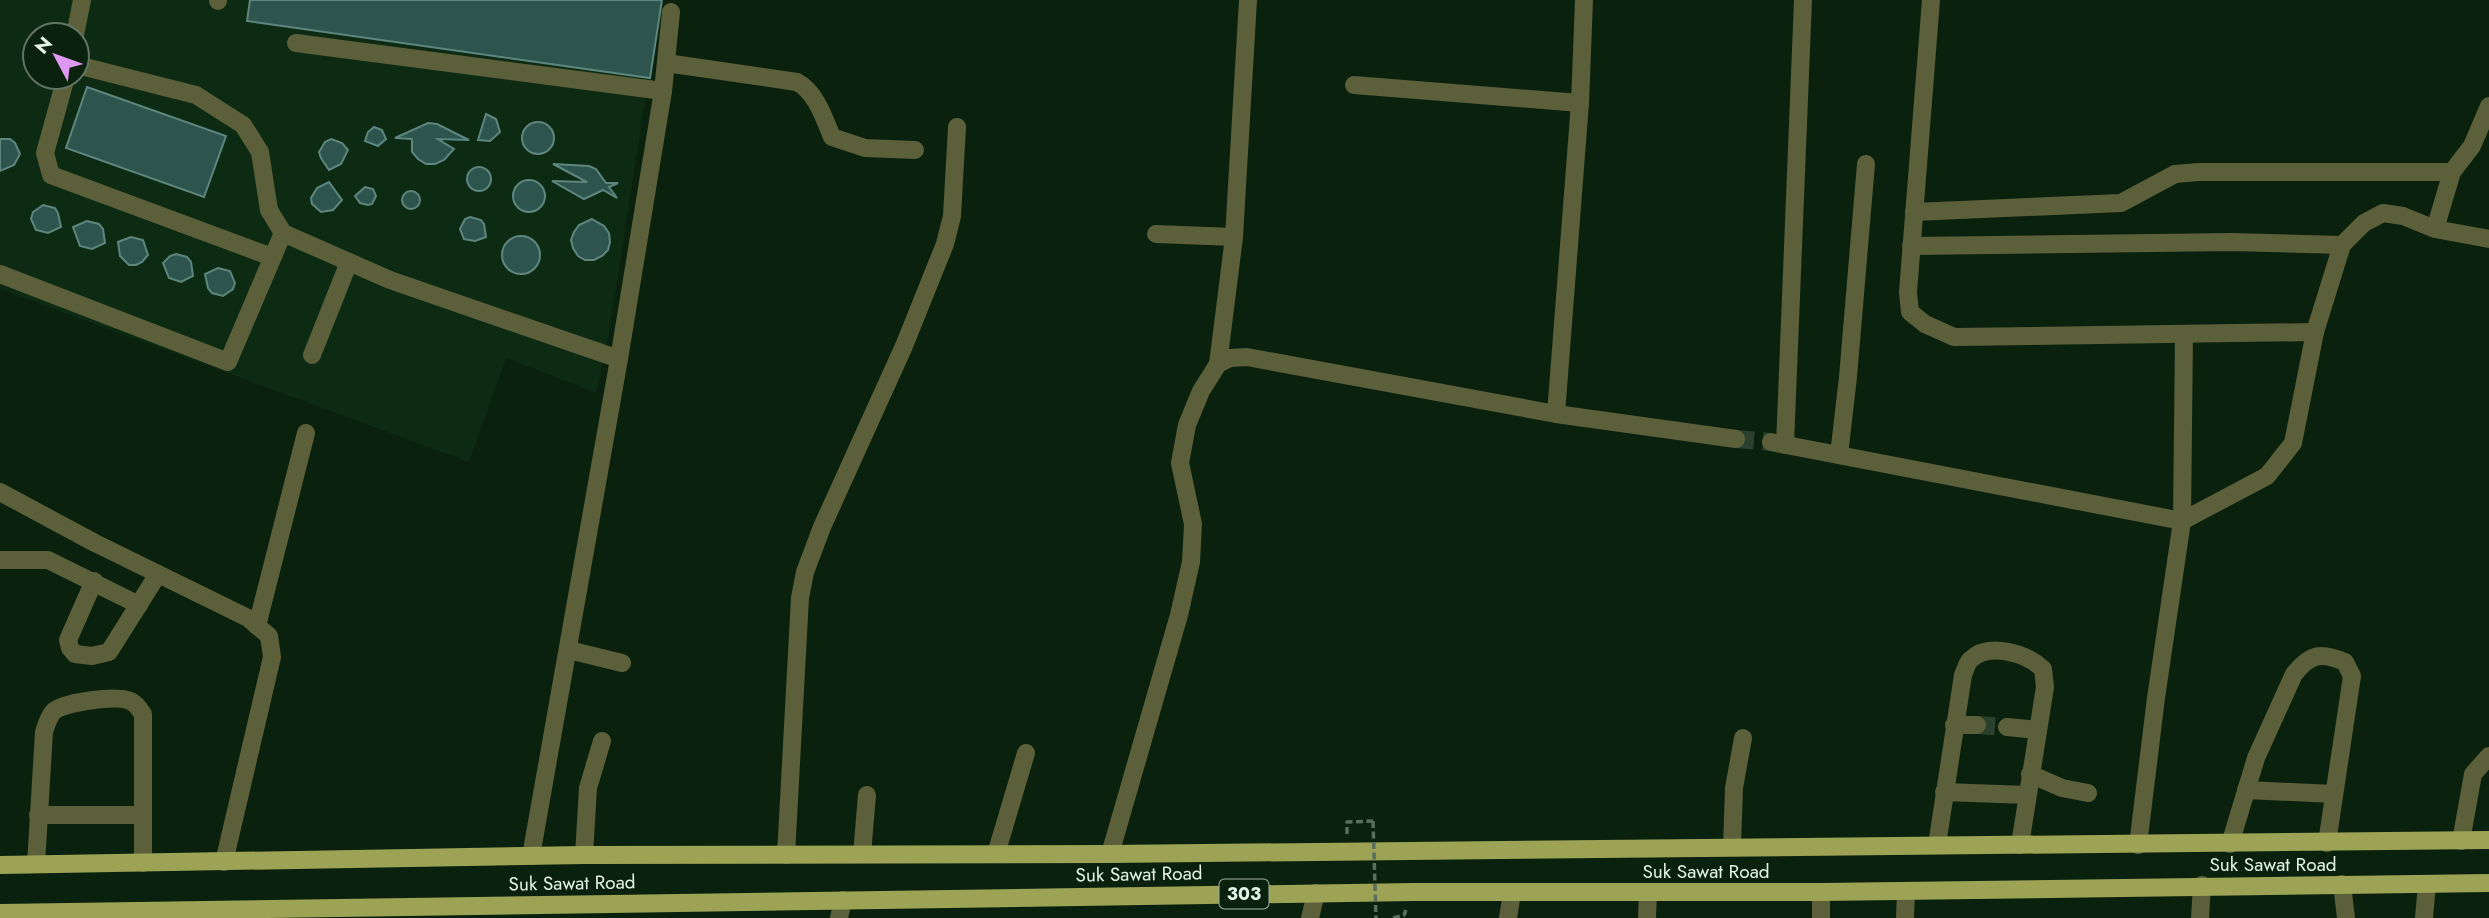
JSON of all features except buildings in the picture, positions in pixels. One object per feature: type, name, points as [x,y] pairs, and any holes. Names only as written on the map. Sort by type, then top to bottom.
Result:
[{"type":"main road","name":"Suk Sawat Road","points":[[0,865],[584,855],[1110,854],[1732,846],[2489,841]]},
{"type":"main road","name":"Suk Sawat Road","points":[[0,913],[100,915],[512,911],[843,900],[1316,893],[1821,892],[2489,883]]},
{"type":"street","points":[[78,21],[82,0]]},
{"type":"street","points":[[1110,854],[1176,628],[1191,562],[1193,524],[1180,463],[1187,425],[1201,391],[1218,364],[1234,237],[1248,0]]},
{"type":"street","points":[[1556,414],[1580,103],[1584,0]]},
{"type":"street","points":[[1803,0],[1778,443],[2182,522],[2267,476],[2293,443],[2315,332],[2342,245],[2364,223],[2383,213],[2403,216],[2435,229],[2489,239]]},
{"type":"street","points":[[1931,0],[1911,246],[1908,292],[1910,312],[1925,324],[1954,337],[2315,332]]},
{"type":"street","points":[[531,856],[619,359],[663,91],[671,12]]},
{"type":"street","points":[[296,43],[663,91]]},
{"type":"street","points":[[666,64],[797,82],[806,86],[814,98],[832,137],[865,148],[915,150]]},
{"type":"street","points":[[91,69],[196,95],[243,125],[260,152],[269,210],[283,233],[390,279],[619,359]]},
{"type":"street","points":[[1354,85],[1580,103]]},
{"type":"street","points":[[62,91],[45,153],[51,175],[272,257]]},
{"type":"street","points":[[2435,229],[2452,172],[2472,146],[2489,106]]},
{"type":"street","points":[[786,855],[800,598],[805,572],[826,517],[904,346],[945,244],[952,216],[957,127]]},
{"type":"street","points":[[1839,455],[1866,164]]},
{"type":"street","points":[[1914,212],[2121,203],[2175,174],[2199,172],[2452,172]]},
{"type":"street","points":[[0,274],[228,362],[283,233]]},
{"type":"street","points":[[1156,234],[1234,237]]},
{"type":"street","points":[[1911,246],[2232,242],[2342,245]]},
{"type":"street","points":[[312,355],[349,262]]},
{"type":"street","points":[[2138,845],[2182,522],[2185,334]]},
{"type":"street","points":[[1218,364],[1230,358],[1247,358],[1556,414],[1736,439]]},
{"type":"street","points":[[257,626],[306,433]]},
{"type":"street","points":[[0,492],[248,618],[269,636],[272,657],[225,862]]},
{"type":"street","points":[[0,560],[48,560],[139,605]]},
{"type":"street","points":[[94,581],[68,640],[75,654],[92,656],[109,652],[158,574]]},
{"type":"street","points":[[569,650],[622,663]]},
{"type":"street","points":[[1937,845],[1963,675],[1970,660],[1985,652],[2015,652],[2032,659],[2043,669],[2045,687],[2020,845]]},
{"type":"street","points":[[2230,844],[2256,758],[2294,674],[2314,656],[2330,656],[2346,662],[2352,676],[2327,843]]},
{"type":"street","points":[[36,864],[44,732],[53,711],[65,704],[121,698],[137,705],[143,714],[143,863]]},
{"type":"street","points":[[1954,725],[1977,725]]},
{"type":"street","points":[[2007,727],[2038,730]]},
{"type":"street","points":[[1732,846],[1734,788],[1743,738]]},
{"type":"street","points":[[584,855],[589,788],[601,741]]},
{"type":"street","points":[[996,854],[1026,753]]},
{"type":"street","points":[[2461,841],[2473,774],[2489,756]]},
{"type":"street","points":[[2030,774],[2062,788],[2088,793]]},
{"type":"street","points":[[2246,790],[2334,794]]},
{"type":"street","points":[[1944,792],[2027,795]]},
{"type":"street","points":[[862,854],[867,795]]},
{"type":"street","points":[[38,815],[142,815]]},
{"type":"street","points":[[2342,884],[2346,918]]},
{"type":"street","points":[[2424,918],[2427,884]]},
{"type":"street","points":[[2200,918],[2202,885]]},
{"type":"street","points":[[1905,918],[1906,891]]},
{"type":"street","points":[[1647,918],[1648,892]]},
{"type":"street","points":[[1821,892],[1821,918]]},
{"type":"street","points":[[1310,918],[1316,893]]},
{"type":"street","points":[[1508,918],[1512,893]]},
{"type":"street","points":[[839,918],[843,900]]},
{"type":"path","points":[[1347,850],[1347,822],[1373,821],[1376,918]]},
{"type":"shaded area","points":[[0,0],[661,0],[609,332],[596,393],[506,358],[469,462],[0,289]]},
{"type":"tunnel","points":[[1736,439],[1771,442]]},
{"type":"tunnel","points":[[1977,725],[2007,727]]}]
